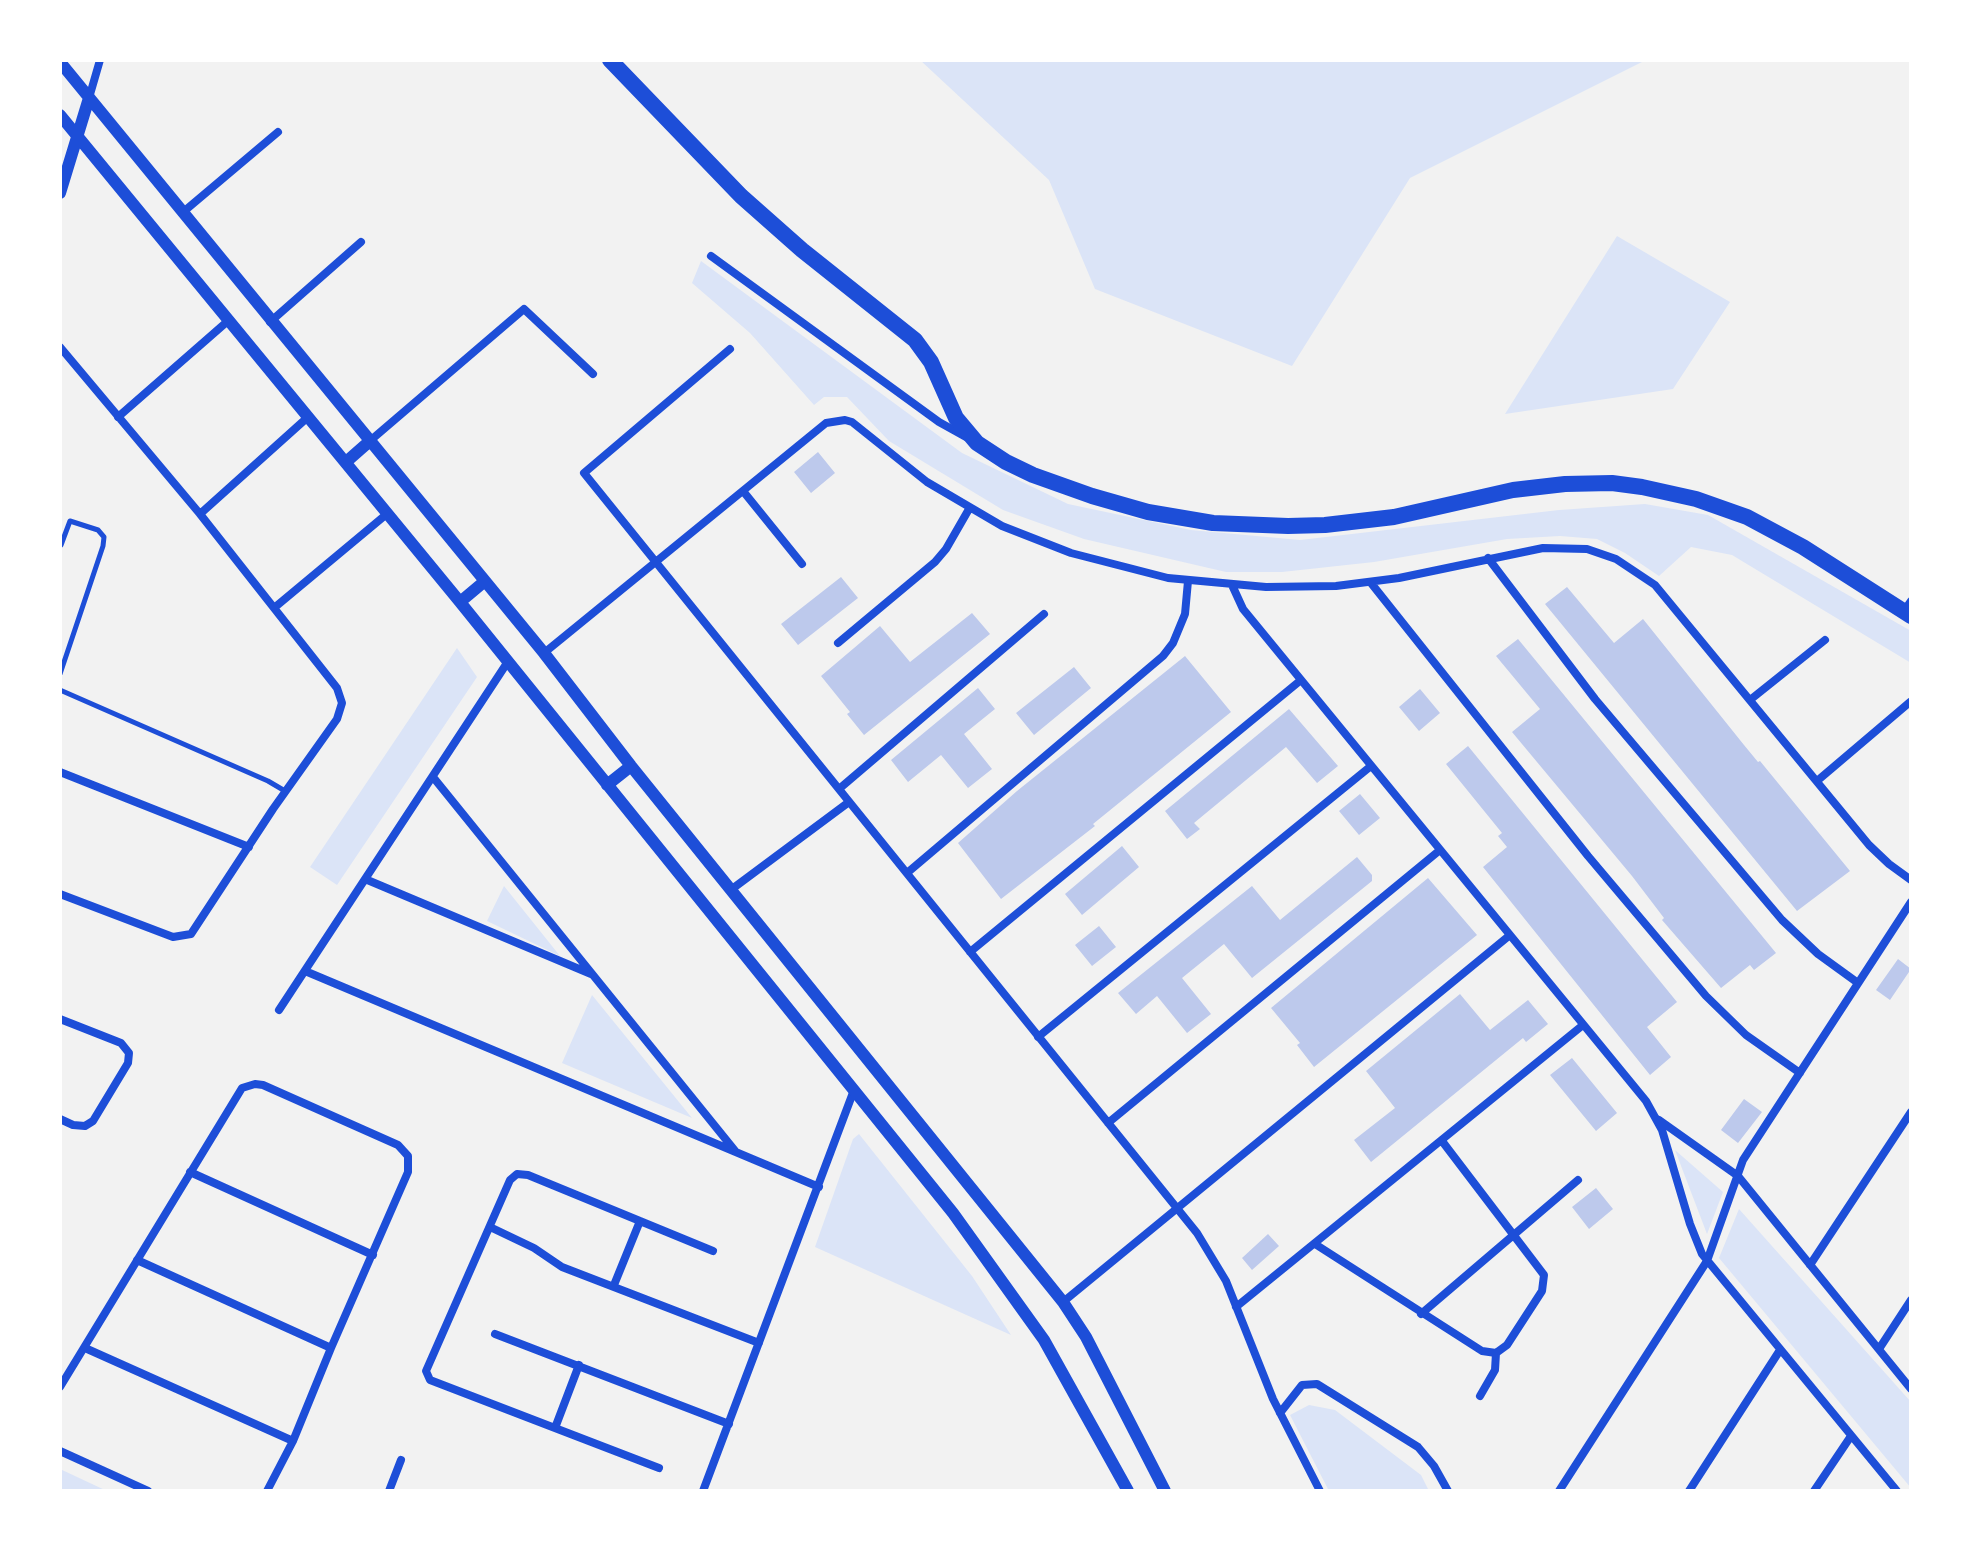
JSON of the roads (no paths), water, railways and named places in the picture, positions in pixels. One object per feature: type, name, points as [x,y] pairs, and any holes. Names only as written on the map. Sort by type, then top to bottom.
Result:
[{"type":"main road","points":[[610,60],[741,196],[802,250],[915,340],[931,362],[956,418],[977,443],[1033,475],[1092,496],[1177,517],[1288,526],[1394,517],[1513,490],[1565,484],[1612,483],[1642,487],[1696,499],[1747,517],[1909,609]]},
{"type":"street","points":[[60,193],[100,60]]},
{"type":"street","points":[[62,66],[544,653],[631,766],[1063,1302],[1086,1337],[1165,1491]]},
{"type":"street","points":[[60,115],[388,513],[953,1213],[1044,1340],[1128,1491]]},
{"type":"street","points":[[182,213],[278,132]]},
{"type":"street","points":[[270,322],[361,242]]},
{"type":"street","points":[[711,256],[939,422],[977,443]]},
{"type":"street","points":[[346,462],[524,309],[593,374]]},
{"type":"street","points":[[118,417],[229,320]]},
{"type":"street","points":[[60,347],[200,514],[337,688],[342,703],[337,719],[195,931],[186,937],[173,937],[60,894]]},
{"type":"street","points":[[730,349],[584,473],[1178,1209],[1212,1256],[1280,1413],[1320,1491]]},
{"type":"street","points":[[200,514],[308,417]]},
{"type":"street","points":[[544,653],[826,423],[839,419],[852,422],[901,463],[969,509],[1002,526],[1071,553],[1135,571],[1188,581],[1301,587],[1371,583],[1543,548],[1572,547],[1602,553],[1630,566],[1655,585],[1878,855],[1911,880]]},
{"type":"street","points":[[743,491],[802,564]]},
{"type":"street","points":[[838,643],[935,562],[969,509]]},
{"type":"street","points":[[274,608],[388,513]]},
{"type":"street","points":[[1488,558],[1595,699],[1773,910],[1818,954],[1858,983]]},
{"type":"street","points":[[460,602],[485,581]]},
{"type":"street","points":[[907,873],[1163,656],[1173,643],[1185,614],[1188,581]]},
{"type":"street","points":[[1371,583],[1588,856],[1706,996],[1746,1035],[1800,1073]]},
{"type":"street","points":[[1232,585],[1243,609],[1657,1118],[1738,1176],[1911,1389]]},
{"type":"street","points":[[839,789],[1044,614]]},
{"type":"street","points":[[1750,700],[1825,640]]},
{"type":"street","points":[[279,1010],[507,663]]},
{"type":"street","points":[[970,952],[1301,680]]},
{"type":"street","points":[[1817,781],[1910,702]]},
{"type":"street","points":[[607,785],[631,766]]},
{"type":"street","points":[[1038,1037],[1371,766]]},
{"type":"street","points":[[60,772],[249,847]]},
{"type":"street","points":[[433,777],[736,1153]]},
{"type":"street","points":[[732,889],[849,802]]},
{"type":"street","points":[[1108,1123],[1440,850]]},
{"type":"street","points":[[365,879],[592,974]]},
{"type":"street","points":[[1559,1491],[1707,1261],[1743,1160],[1911,902]]},
{"type":"street","points":[[1063,1302],[1510,935]]},
{"type":"street","points":[[305,971],[819,1187]]},
{"type":"street","points":[[60,1019],[121,1043],[129,1053],[128,1063],[93,1121],[85,1126],[60,1119]]},
{"type":"street","points":[[1236,1307],[1583,1025]]},
{"type":"street","points":[[60,1387],[237,1092],[248,1085],[263,1085],[398,1145],[408,1156],[408,1172],[293,1441],[267,1491]]},
{"type":"street","points":[[703,1491],[854,1090]]},
{"type":"street","points":[[1810,1265],[1911,1112]]},
{"type":"street","points":[[1657,1118],[1694,1237],[1707,1261],[1897,1491]]},
{"type":"street","points":[[1315,1244],[1482,1351],[1496,1353],[1507,1345],[1545,1286],[1542,1271],[1442,1141]]},
{"type":"street","points":[[190,1172],[373,1255]]},
{"type":"street","points":[[659,1468],[430,1380],[426,1374],[510,1180],[522,1174],[713,1251]]},
{"type":"street","points":[[1421,1314],[1578,1180]]},
{"type":"street","points":[[614,1285],[640,1221]]},
{"type":"street","points":[[490,1227],[534,1248],[562,1267],[759,1343]]},
{"type":"street","points":[[137,1260],[331,1348]]},
{"type":"street","points":[[1879,1349],[1911,1300]]},
{"type":"street","points":[[495,1334],[729,1424]]},
{"type":"street","points":[[85,1348],[293,1441]]},
{"type":"street","points":[[1689,1491],[1780,1350]]},
{"type":"street","points":[[1480,1396],[1495,1370],[1496,1353]]},
{"type":"street","points":[[555,1428],[579,1365]]},
{"type":"street","points":[[1280,1413],[1302,1385],[1317,1384],[1418,1447],[1434,1466],[1448,1491]]},
{"type":"street","points":[[1814,1491],[1851,1436]]},
{"type":"street","points":[[60,1451],[127,1487],[148,1491]]},
{"type":"street","points":[[389,1491],[401,1460]]},
{"type":"lane","points":[[60,674],[104,537],[98,530],[70,521],[61,545]]},
{"type":"lane","points":[[60,690],[268,781],[286,792]]}]
